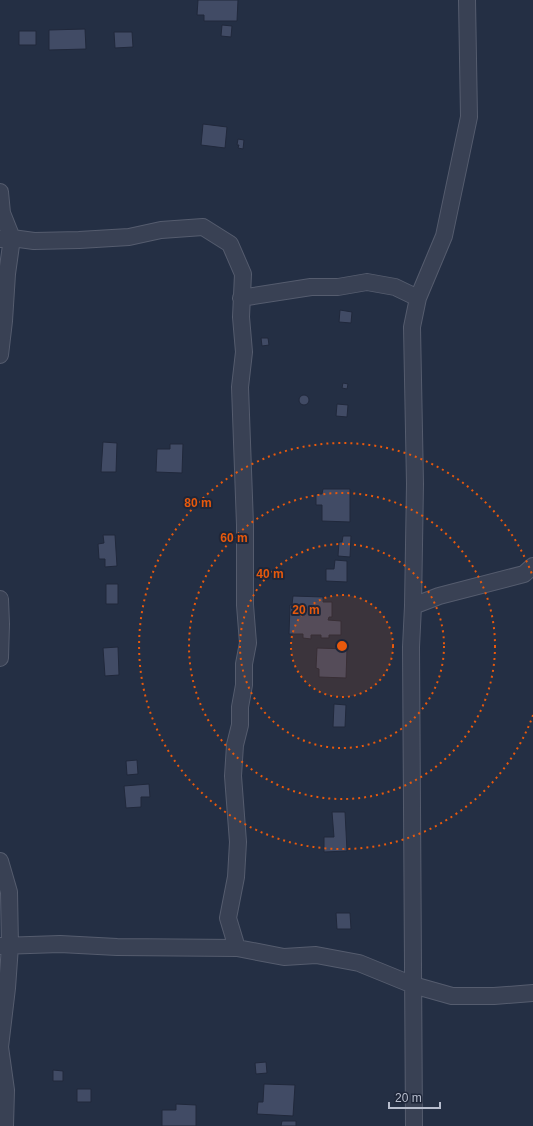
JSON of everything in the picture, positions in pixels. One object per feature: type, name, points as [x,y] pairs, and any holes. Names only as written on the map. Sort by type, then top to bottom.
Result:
[{"type":"street","points":[[414,1126],[411,647],[415,484],[412,327],[418,298],[444,236],[469,117],[467,0]]},
{"type":"street","points":[[0,192],[6,238],[3,269],[0,354]]},
{"type":"street","points":[[6,238],[34,241],[79,240],[129,237],[161,230],[203,227],[230,244],[243,274],[241,298],[244,352],[240,400],[245,525],[245,605],[248,643],[244,664],[244,685],[240,707],[240,725],[235,745],[233,776],[238,842],[236,877],[228,918],[237,948]]},
{"type":"street","points":[[241,298],[311,287],[338,287],[367,282],[395,287],[418,298]]},
{"type":"street","points":[[413,606],[439,596],[524,574],[533,566]]},
{"type":"street","points":[[0,598],[0,658]]},
{"type":"street","points":[[0,861],[9,892],[5,946],[7,988],[0,1047],[6,1090],[5,1126]]},
{"type":"street","points":[[5,946],[60,944],[117,947],[237,948],[284,957],[316,955],[359,963],[413,985],[452,996],[494,996],[533,993]]},
{"type":"building","points":[[198,0],[238,0],[237,21],[204,21],[204,15],[197,15]]},
{"type":"building","points":[[222,25],[232,26],[231,37],[221,36]]},
{"type":"building","points":[[85,29],[86,49],[49,50],[49,30]]},
{"type":"building","points":[[19,31],[36,31],[36,45],[19,45]]},
{"type":"building","points":[[114,32],[132,32],[133,47],[115,48]]},
{"type":"building","points":[[203,124],[227,127],[225,148],[201,145]]},
{"type":"building","points":[[238,139],[244,140],[243,149],[238,148]]},
{"type":"building","points":[[340,310],[352,312],[351,323],[339,322]]},
{"type":"building","points":[[261,338],[268,338],[269,345],[262,346]]},
{"type":"building","points":[[343,383],[348,384],[347,389],[342,388]]},
{"type":"building","points":[[304,395],[309,400],[304,405],[299,400]]},
{"type":"building","points":[[337,404],[348,405],[347,417],[336,416]]},
{"type":"building","points":[[103,442],[117,443],[116,472],[101,472]]},
{"type":"building","points":[[170,444],[183,444],[182,473],[156,472],[157,449],[170,449]]},
{"type":"building","points":[[323,489],[350,489],[350,522],[322,521],[322,505],[316,505],[316,494],[322,494]]},
{"type":"building","points":[[103,535],[115,535],[117,566],[105,567],[105,559],[99,559],[98,544],[104,543]]},
{"type":"building","points":[[343,536],[351,536],[350,557],[338,556],[339,542],[342,542]]},
{"type":"building","points":[[335,560],[347,561],[347,582],[326,581],[326,569],[334,569]]},
{"type":"building","points":[[106,584],[118,584],[118,604],[106,604]]},
{"type":"building","points":[[293,596],[323,597],[323,602],[332,602],[332,617],[329,617],[328,620],[341,621],[341,635],[329,635],[329,638],[321,638],[321,635],[311,635],[311,639],[303,638],[303,634],[289,634],[290,605],[292,605]]},
{"type":"building","points":[[118,647],[119,675],[105,676],[103,648]]},
{"type":"building","points":[[317,648],[347,649],[346,678],[319,677],[319,669],[316,668]]},
{"type":"building","points":[[334,704],[346,705],[345,727],[333,727]]},
{"type":"building","points":[[137,760],[138,774],[127,775],[126,761]]},
{"type":"building","points":[[149,784],[150,797],[141,797],[141,807],[126,808],[124,786]]},
{"type":"building","points":[[332,812],[345,812],[347,851],[324,852],[324,837],[334,837]]},
{"type":"building","points":[[336,913],[350,913],[351,929],[337,929]]},
{"type":"building","points":[[266,1062],[267,1073],[256,1074],[255,1063]]},
{"type":"building","points":[[53,1070],[63,1071],[63,1081],[53,1081]]},
{"type":"building","points":[[264,1084],[295,1085],[293,1116],[257,1114],[258,1102],[263,1102]]},
{"type":"building","points":[[77,1089],[91,1089],[91,1102],[77,1102]]},
{"type":"building","points":[[176,1104],[196,1105],[196,1126],[162,1126],[162,1110],[176,1110]]},
{"type":"building","points":[[282,1121],[296,1121],[296,1126],[281,1126]]}]
